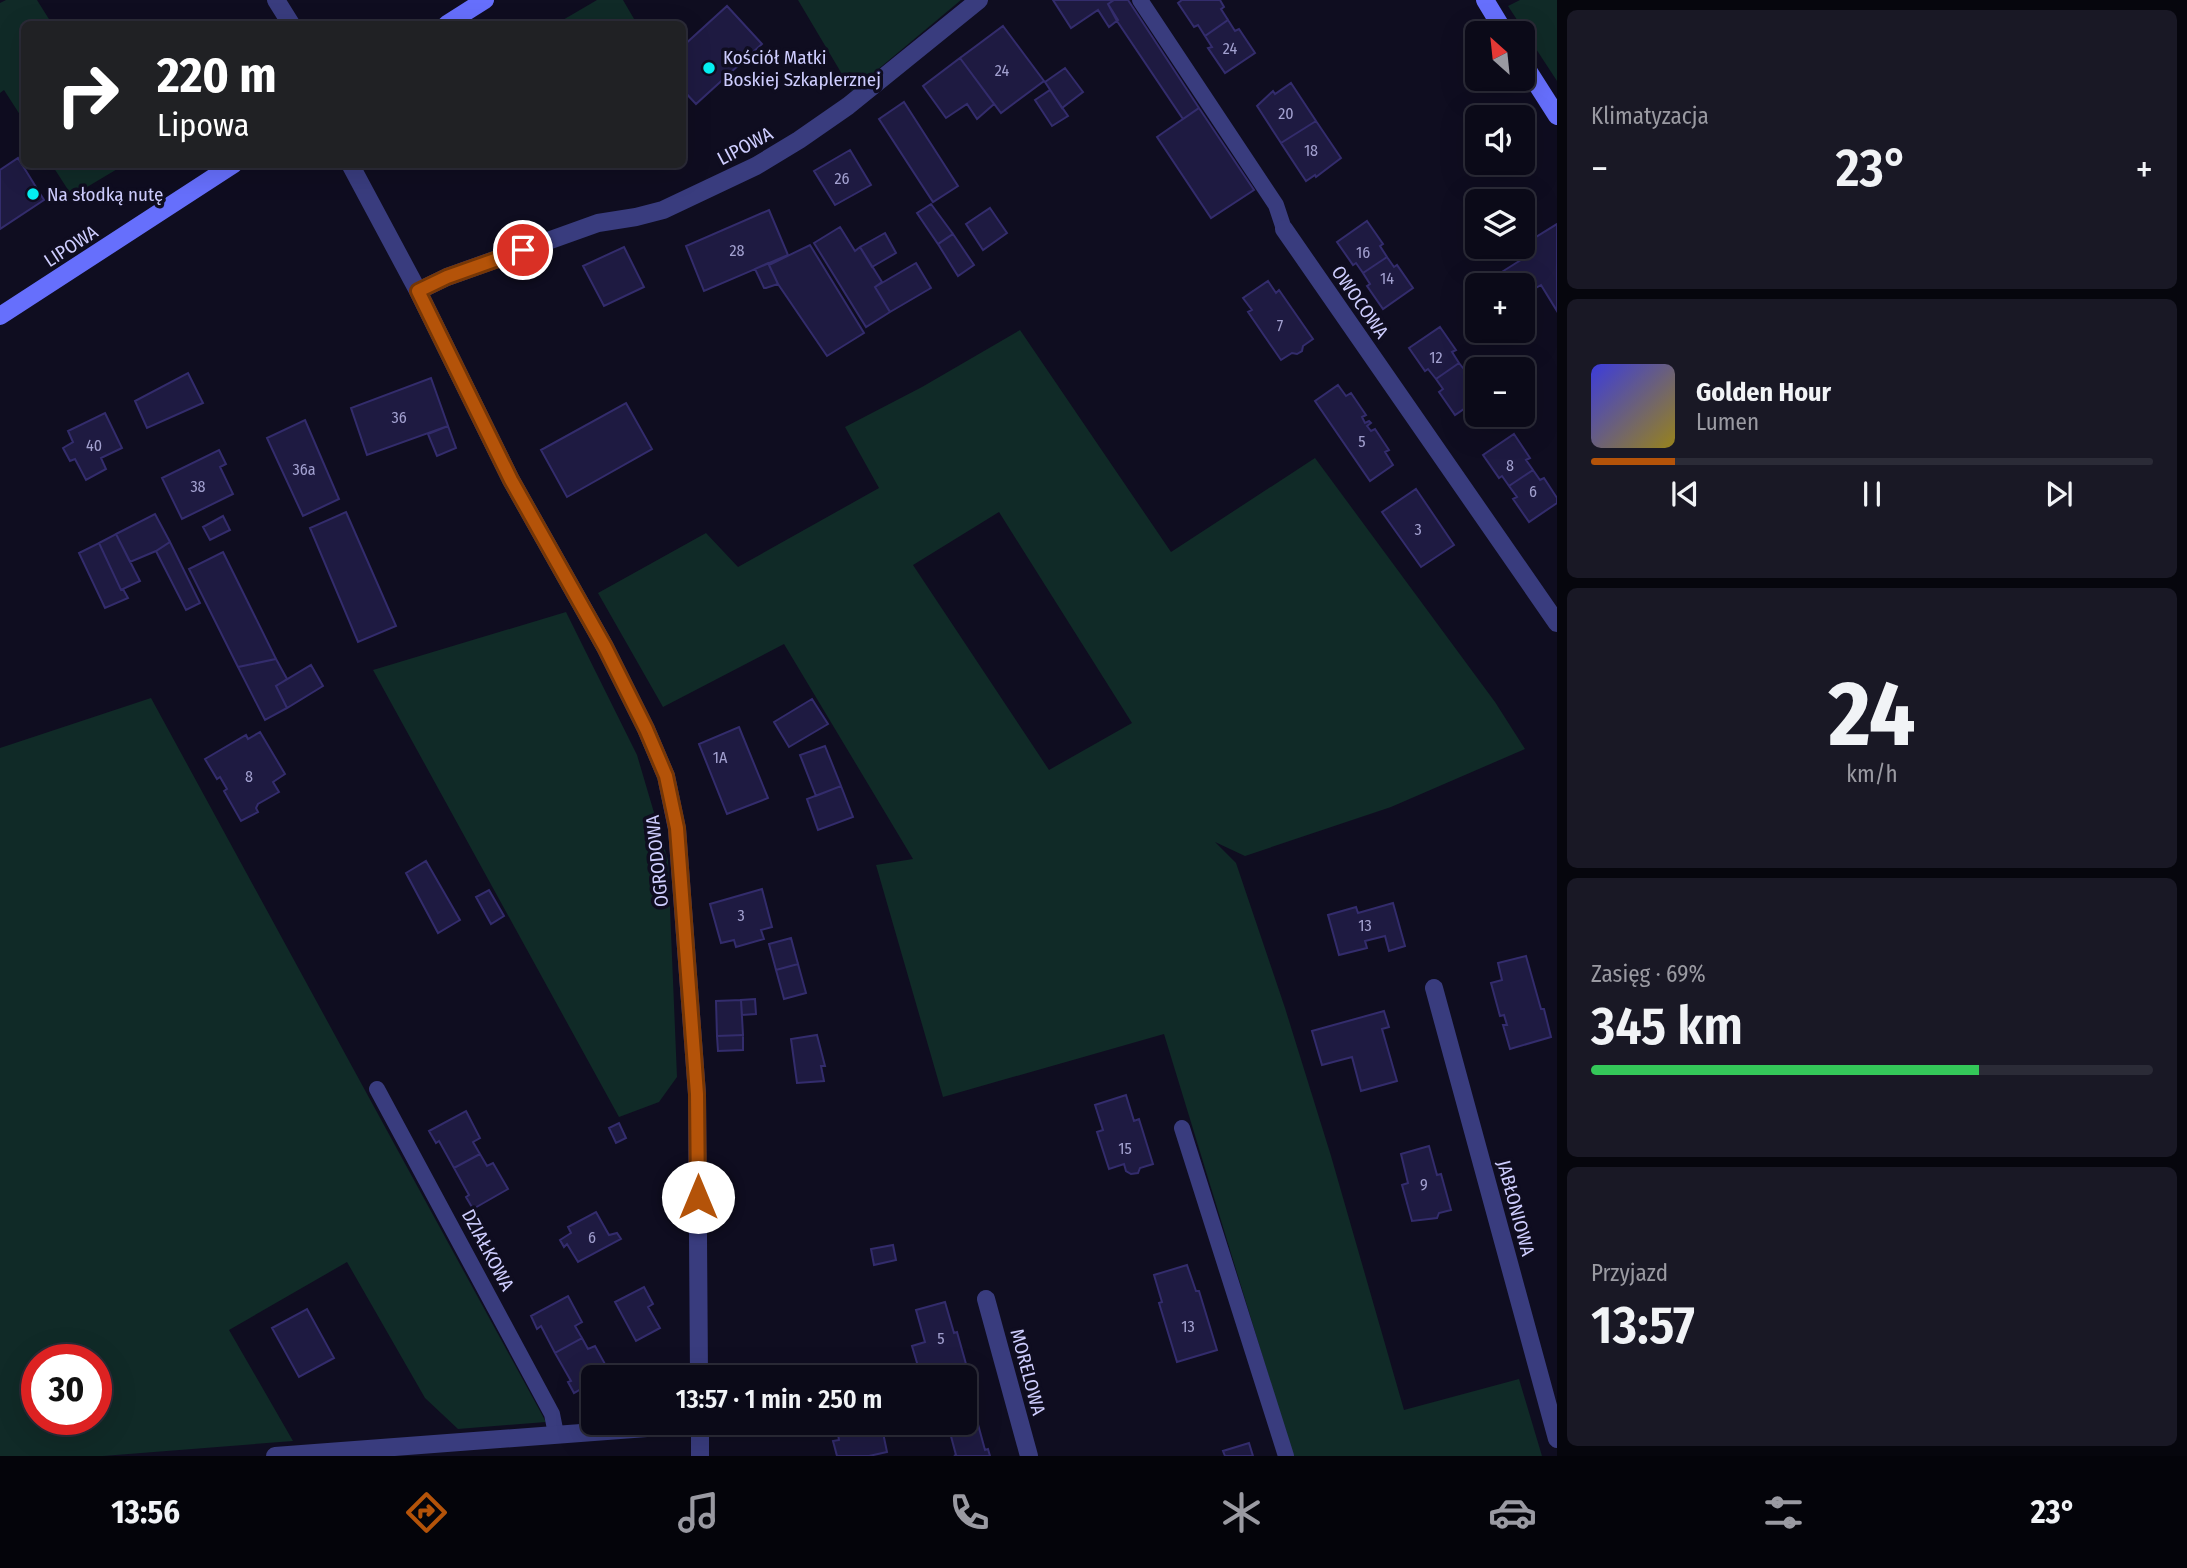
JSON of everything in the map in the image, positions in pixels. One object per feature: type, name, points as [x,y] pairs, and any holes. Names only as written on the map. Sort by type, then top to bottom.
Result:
[{"type":"street","points":[[276,0],[289,21]]},
{"type":"street","points":[[452,21],[485,0]]},
{"type":"street","name":"LIPOWA","points":[[418,291],[447,277],[598,223],[663,211],[745,172],[799,141],[848,106],[979,0]]},
{"type":"street","points":[[1485,0],[1498,21]]},
{"type":"street","points":[[1535,81],[1557,116]]},
{"type":"street","name":"LIPOWA","points":[[0,316],[228,168]]},
{"type":"street","name":"OGRODOWA","points":[[352,168],[418,291],[511,480],[605,647],[666,776],[677,828],[697,1094],[699,1365]]},
{"type":"street","name":"OWOCOWA","points":[[1284,229],[1557,623]]},
{"type":"street","name":"JABŁONIOWA","points":[[1434,988],[1557,1439]]},
{"type":"street","name":"MORELOWA","points":[[986,1299],[1029,1456]]},
{"type":"street","points":[[275,1456],[581,1432]]},
{"type":"street","points":[[700,1435],[700,1456]]},
{"type":"lane","name":"OWOCOWA","points":[[1140,0],[1276,205],[1284,229]]},
{"type":"lane","name":"DZIAŁKOWA","points":[[376,1089],[552,1414],[556,1434]]},
{"type":"lane","points":[[1182,1128],[1286,1456]]},
{"type":"green space","points":[[6,0],[37,0],[50,21],[21,21],[21,116],[4,90],[0,93],[0,3]]},
{"type":"green space","points":[[597,0],[623,0],[635,21],[561,21]]},
{"type":"green space","points":[[798,0],[961,0],[852,91]]},
{"type":"green space","points":[[1520,0],[1557,0],[1557,81],[1535,47],[1535,21],[1518,21],[1508,6]]},
{"type":"green space","points":[[54,168],[119,168],[72,196]]},
{"type":"green space","points":[[1020,330],[1171,552],[1315,458],[1495,702],[1525,749],[1391,807],[1245,856],[1215,842],[1236,863],[1285,1008],[1404,1410],[1519,1379],[1542,1456],[1293,1456],[1164,1034],[943,1097],[876,865],[913,859],[784,644],[663,707],[598,593],[706,533],[738,567],[879,488],[845,427],[922,387]],"holes":[[[999,512],[1132,723],[1049,770],[913,565]]]},
{"type":"green space","points":[[566,612],[637,755],[668,860],[677,1077],[659,1102],[619,1117],[373,670]]},
{"type":"green space","points":[[151,698],[546,1422],[458,1429],[425,1398],[347,1262],[229,1330],[293,1441],[103,1456],[0,1456],[0,748]]},
{"type":"building","points":[[1053,0],[1114,0],[1108,4],[1118,20],[1109,27],[1098,10],[1071,28]]},
{"type":"building","points":[[1114,0],[1128,0],[1199,108],[1183,119],[1117,21],[1108,4]]},
{"type":"building","points":[[1182,0],[1220,0],[1224,7],[1221,9],[1228,20],[1205,36],[1198,25],[1194,27],[1178,3]]},
{"type":"building","name":"Kościół Matki Boskiej Szkaplerznej","points":[[727,6],[762,44],[696,104],[686,93],[686,43]]},
{"type":"building","points":[[1228,20],[1235,31],[1239,29],[1255,53],[1225,73],[1208,48],[1212,47],[1205,36]]},
{"type":"building","points":[[1003,26],[1044,81],[1001,113],[960,58]]},
{"type":"building","points":[[960,58],[994,104],[977,119],[967,104],[946,118],[923,86]]},
{"type":"building","points":[[1065,68],[1083,92],[1062,108],[1045,82]]},
{"type":"building","points":[[1291,83],[1316,121],[1281,143],[1257,106],[1273,91],[1275,94]]},
{"type":"building","points":[[1050,90],[1068,116],[1052,126],[1035,100]]},
{"type":"building","points":[[904,102],[958,186],[933,202],[879,119]]},
{"type":"building","points":[[1199,108],[1254,190],[1211,218],[1157,137]]},
{"type":"building","points":[[1316,121],[1341,158],[1316,177],[1315,175],[1306,181],[1281,143]]},
{"type":"building","points":[[850,150],[871,185],[835,205],[814,171]]},
{"type":"building","points":[[18,158],[21,168],[24,168],[44,200],[0,229],[0,170]]},
{"type":"building","points":[[931,204],[953,234],[938,244],[917,213]]},
{"type":"building","points":[[990,208],[1007,233],[983,250],[966,224]]},
{"type":"building","points":[[769,210],[788,255],[704,291],[686,246]]},
{"type":"building","points":[[1367,221],[1383,244],[1380,246],[1387,257],[1363,273],[1356,263],[1353,265],[1337,242]]},
{"type":"building","points":[[1557,224],[1557,311],[1541,285],[1535,288],[1535,273],[1500,273],[1522,259],[1535,259],[1535,238]]},
{"type":"building","points":[[840,227],[855,251],[860,247],[882,282],[875,287],[890,312],[866,327],[814,243]]},
{"type":"building","points":[[885,233],[896,253],[872,267],[860,247]]},
{"type":"building","points":[[953,234],[974,265],[958,276],[938,244]]},
{"type":"building","points":[[810,245],[864,333],[827,356],[778,284],[769,265]]},
{"type":"building","points":[[624,247],[644,287],[604,306],[583,266]]},
{"type":"building","points":[[1387,257],[1394,267],[1397,265],[1413,288],[1383,309],[1367,286],[1370,284],[1363,273]]},
{"type":"building","points":[[768,263],[778,284],[764,288],[755,269]]},
{"type":"building","points":[[916,263],[931,288],[890,312],[875,287]]},
{"type":"building","points":[[1268,281],[1276,293],[1279,290],[1313,339],[1303,346],[1302,351],[1292,353],[1281,360],[1248,312],[1252,310],[1243,298]]},
{"type":"building","points":[[1440,327],[1456,350],[1452,352],[1459,363],[1436,379],[1428,369],[1425,371],[1409,348]]},
{"type":"building","points":[[1459,363],[1465,370],[1465,408],[1455,415],[1439,392],[1443,389],[1436,379]]},
{"type":"building","points":[[188,373],[203,403],[147,428],[135,401]]},
{"type":"building","points":[[431,378],[448,426],[367,455],[351,408]]},
{"type":"building","points":[[1338,385],[1346,396],[1351,393],[1366,415],[1362,417],[1365,423],[1371,423],[1367,426],[1371,431],[1375,429],[1389,450],[1385,452],[1393,465],[1370,481],[1315,401]]},
{"type":"building","points":[[626,403],[652,449],[567,497],[541,450]]},
{"type":"building","points":[[105,413],[122,448],[101,458],[106,469],[86,480],[75,459],[70,461],[63,448],[73,442],[68,431]]},
{"type":"building","points":[[305,420],[339,499],[303,516],[267,438]]},
{"type":"building","points":[[448,426],[456,448],[437,456],[428,434]]},
{"type":"building","points":[[1514,434],[1530,458],[1526,460],[1533,470],[1509,486],[1502,476],[1499,478],[1483,455]]},
{"type":"building","points":[[219,450],[226,464],[220,467],[233,494],[182,519],[162,478]]},
{"type":"building","points":[[1533,470],[1540,480],[1544,478],[1557,498],[1557,503],[1529,522],[1513,499],[1517,497],[1509,486]]},
{"type":"building","points":[[1416,489],[1454,545],[1421,567],[1382,512]]},
{"type":"building","points":[[346,512],[396,626],[358,642],[310,528]]},
{"type":"building","points":[[155,514],[170,542],[130,562],[116,534]]},
{"type":"building","points":[[223,516],[230,530],[210,540],[203,527]]},
{"type":"building","points":[[116,534],[140,581],[121,590],[99,543]]},
{"type":"building","points":[[170,542],[200,603],[186,610],[156,551]]},
{"type":"building","points":[[99,543],[121,590],[123,589],[128,598],[105,608],[79,553]]},
{"type":"building","points":[[223,552],[276,659],[238,667],[189,569]]},
{"type":"building","points":[[276,659],[287,679],[276,686],[287,708],[265,720],[238,667]]},
{"type":"building","points":[[311,665],[323,686],[287,708],[276,686]]},
{"type":"building","points":[[812,699],[828,724],[789,747],[774,722]]},
{"type":"building","points":[[739,727],[768,798],[727,814],[699,744]]},
{"type":"building","points":[[260,732],[285,774],[273,782],[279,792],[258,804],[258,812],[241,821],[224,791],[227,789],[220,777],[217,779],[205,759],[246,735],[248,739]]},
{"type":"building","points":[[825,746],[841,786],[816,796],[800,755]]},
{"type":"building","points":[[841,786],[853,817],[818,830],[807,799]]},
{"type":"building","points":[[426,861],[460,920],[438,933],[406,873]]},
{"type":"building","points":[[762,889],[772,927],[761,930],[764,939],[736,947],[734,940],[721,943],[710,904]]},
{"type":"building","points":[[489,890],[504,916],[491,924],[476,897]]},
{"type":"building","points":[[1393,903],[1405,946],[1389,951],[1385,936],[1365,941],[1367,948],[1339,955],[1328,915],[1356,907],[1358,913]]},
{"type":"building","points":[[791,938],[798,964],[776,970],[769,944]]},
{"type":"building","points":[[1526,956],[1551,1037],[1510,1049],[1503,1025],[1507,1025],[1504,1015],[1500,1016],[1491,983],[1502,980],[1498,963]]},
{"type":"building","points":[[798,964],[806,993],[784,999],[776,970]]},
{"type":"building","points":[[755,999],[756,1014],[742,1015],[741,1000]]},
{"type":"building","points":[[741,1000],[743,1035],[717,1036],[716,1001]]},
{"type":"building","points":[[1384,1011],[1389,1027],[1382,1029],[1397,1081],[1361,1091],[1352,1057],[1322,1065],[1312,1031]]},
{"type":"building","points":[[743,1035],[743,1050],[718,1051],[717,1036]]},
{"type":"building","points":[[817,1035],[825,1066],[821,1066],[824,1081],[797,1083],[791,1039]]},
{"type":"building","points":[[1126,1095],[1134,1121],[1139,1119],[1153,1164],[1131,1174],[1126,1171],[1124,1164],[1109,1169],[1097,1132],[1103,1130],[1095,1105]]},
{"type":"building","points":[[466,1111],[480,1138],[473,1142],[480,1154],[454,1168],[439,1141],[436,1143],[429,1131]]},
{"type":"building","points":[[619,1123],[626,1138],[616,1143],[609,1128]]},
{"type":"building","points":[[1429,1146],[1437,1175],[1441,1174],[1451,1210],[1439,1213],[1437,1218],[1412,1221],[1402,1185],[1408,1183],[1401,1154]]},
{"type":"building","points":[[480,1154],[487,1166],[493,1163],[508,1189],[473,1209],[466,1197],[469,1195],[454,1168]]},
{"type":"building","points":[[596,1212],[609,1235],[617,1233],[621,1239],[578,1262],[567,1244],[564,1247],[560,1240],[571,1233],[568,1227]]},
{"type":"building","points":[[893,1245],[896,1260],[874,1265],[871,1249]]},
{"type":"building","points":[[1187,1265],[1196,1291],[1199,1291],[1217,1350],[1177,1362],[1159,1303],[1162,1302],[1154,1275]]},
{"type":"building","points":[[644,1287],[653,1304],[648,1307],[660,1328],[636,1341],[615,1302]]},
{"type":"building","points":[[568,1296],[582,1322],[575,1326],[582,1338],[555,1353],[541,1326],[537,1329],[531,1316]]},
{"type":"building","points":[[945,1302],[966,1365],[918,1365],[912,1346],[925,1342],[916,1310]]},
{"type":"building","points":[[307,1309],[334,1358],[299,1377],[272,1328]]},
{"type":"building","points":[[582,1338],[588,1349],[595,1346],[606,1365],[581,1365],[581,1389],[574,1393],[568,1382],[571,1381],[555,1353]]},
{"type":"building","points":[[977,1421],[985,1450],[988,1449],[990,1456],[954,1456],[956,1455],[951,1435],[977,1435]]},
{"type":"building","points":[[838,1435],[883,1435],[887,1452],[869,1456],[837,1456],[833,1441],[839,1440]]},
{"type":"building","points":[[1249,1443],[1253,1456],[1225,1456],[1223,1451]]},
{"type":"place","name":"Kościół Matki Boskiej Szkaplerznej","points":[[709,68]]},
{"type":"place","name":"Na słodką nutę","points":[[33,194]]},
{"type":"route","points":[[523,250],[447,277],[418,291],[511,480],[605,647],[666,776],[677,828],[697,1094],[698,1197]]}]
